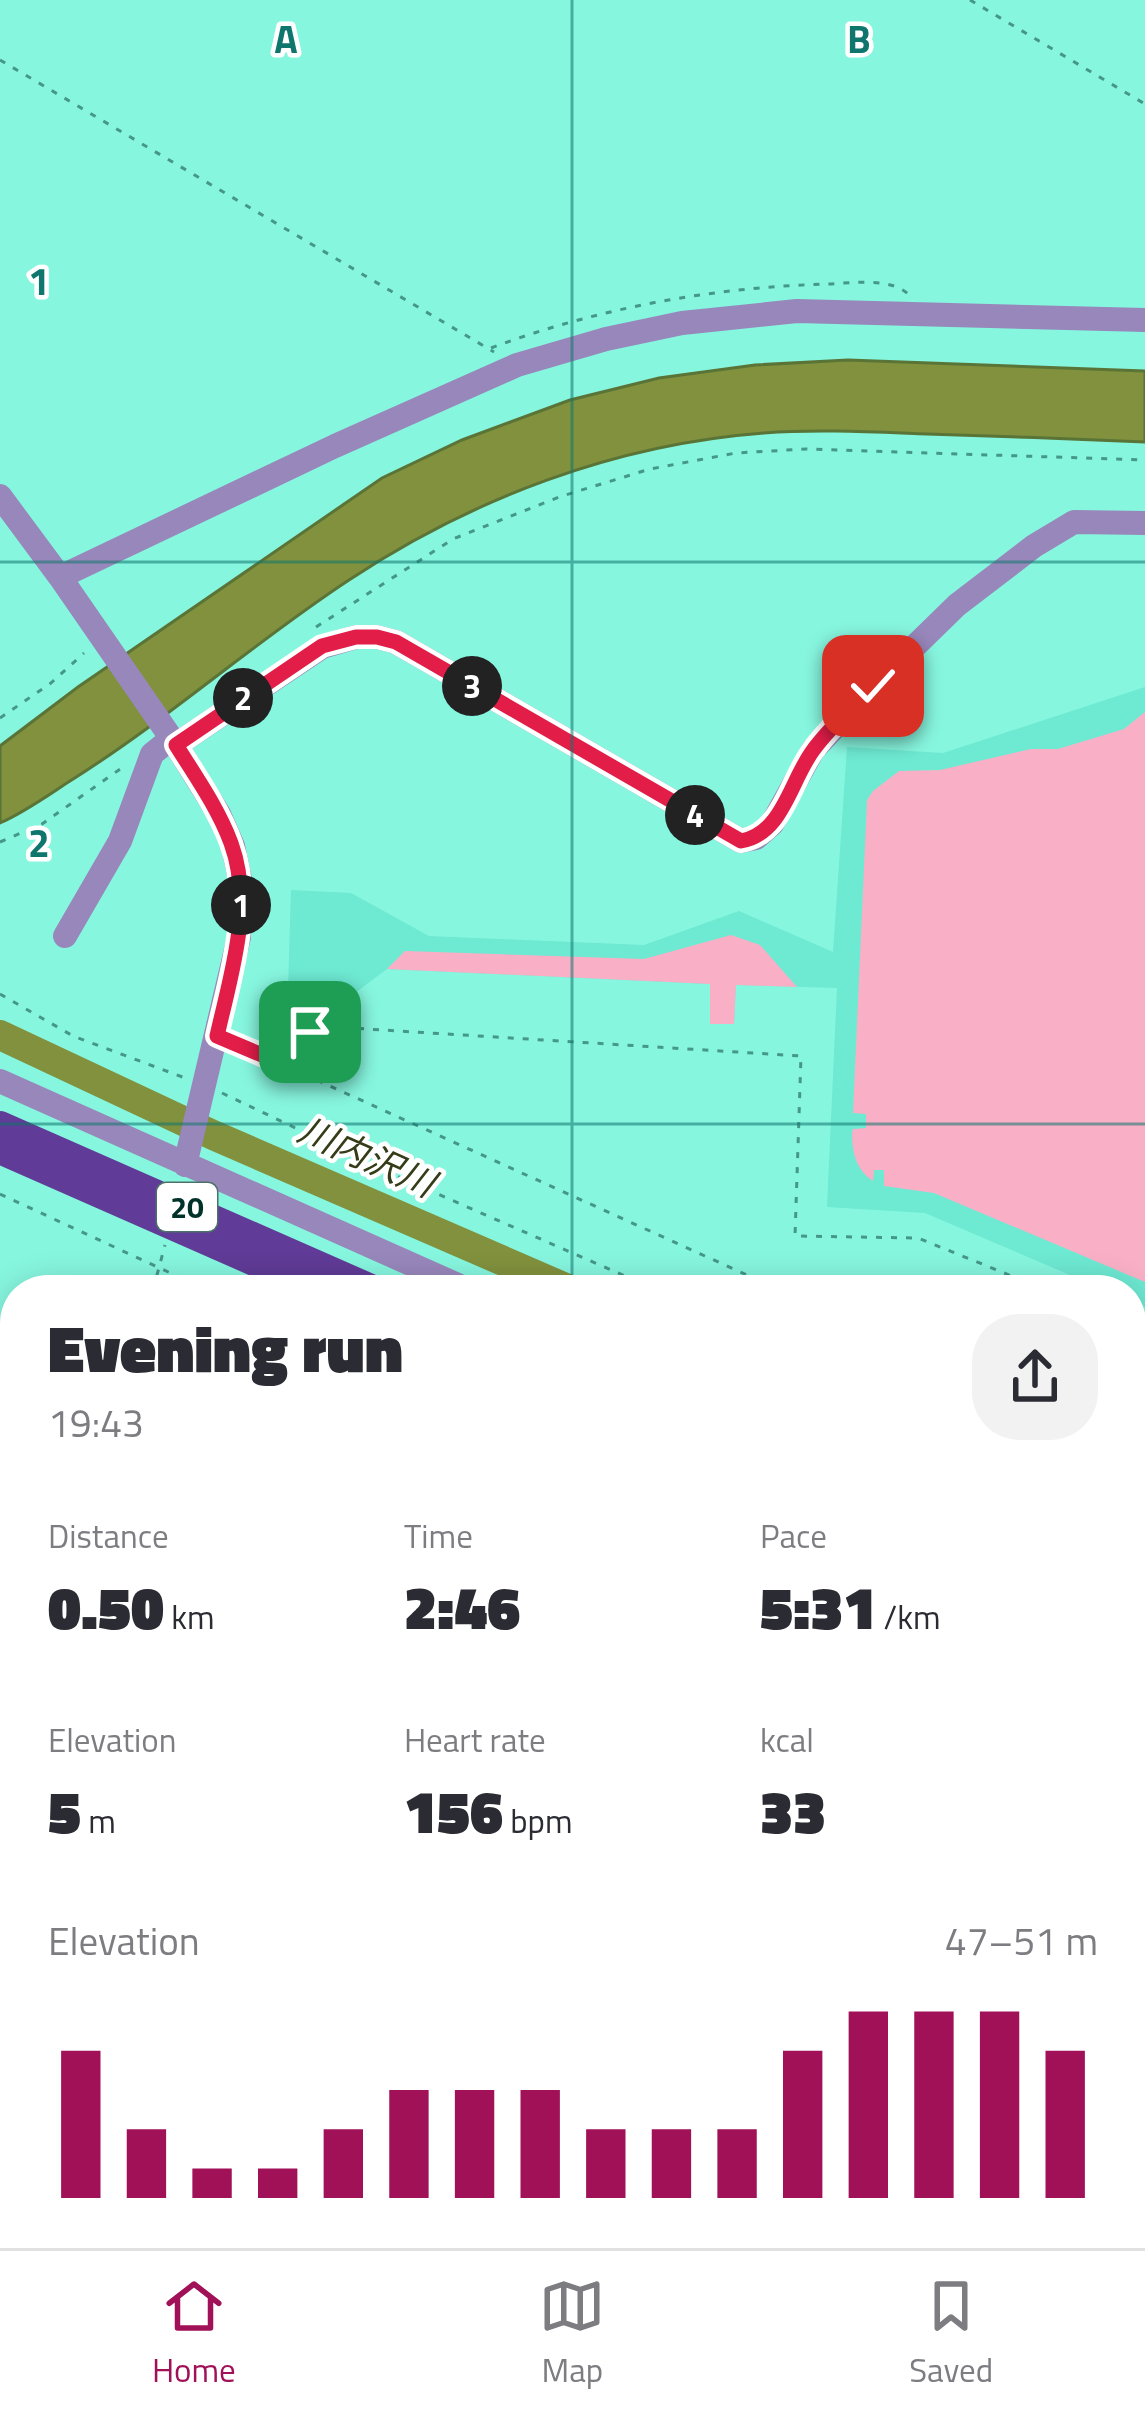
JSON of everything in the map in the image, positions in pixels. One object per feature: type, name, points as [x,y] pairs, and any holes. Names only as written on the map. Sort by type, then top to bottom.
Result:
[{"type":"main road","name":"20","points":[[0,1126],[339,1275]]},
{"type":"main road","name":"20","points":[[0,1149],[286,1275]]},
{"type":"street","points":[[60,577],[517,365],[606,339],[682,322],[797,311],[1145,320]]},
{"type":"street","points":[[0,496],[219,814],[232,846],[241,884],[238,937],[187,1159]]},
{"type":"street","points":[[65,936],[120,842],[167,743],[322,646],[356,637],[396,642],[741,841],[756,838],[772,824],[813,750],[957,605],[1074,522],[1145,523]]},
{"type":"street","points":[[0,1081],[187,1159],[437,1275]]},
{"type":"path","points":[[970,0],[1145,104]]},
{"type":"path","points":[[0,60],[517,365]]},
{"type":"path","points":[[322,646],[311,630],[453,538],[560,497],[650,470],[736,453],[806,449],[1145,460]]},
{"type":"path","points":[[0,718],[102,641]]},
{"type":"path","points":[[0,842],[42,824],[120,768],[167,743]]},
{"type":"path","points":[[0,994],[73,1036],[624,1275]]},
{"type":"path","points":[[295,1069],[310,1032],[318,1026],[801,1056],[795,1236],[918,1238],[1009,1275]]},
{"type":"path","points":[[217,1036],[747,1275]]},
{"type":"path","points":[[298,1062],[349,1068]]},
{"type":"path","points":[[0,1194],[174,1275]]},
{"type":"path","points":[[157,1275],[159,1268]]},
{"type":"shaded area","points":[[848,360],[1145,371],[1145,442],[846,431],[764,433],[654,449],[547,480],[445,524],[349,580],[106,757],[0,823],[0,746],[382,478],[462,440],[570,400],[659,378],[755,365]]},
{"type":"shaded area","points":[[1145,687],[1145,1275],[1070,1275],[925,1213],[827,1207],[837,988],[736,985],[734,1024],[710,1024],[710,984],[387,969],[355,993],[288,989],[291,890],[351,893],[429,936],[644,945],[739,911],[833,952],[847,747],[943,753]]},
{"type":"shaded area","points":[[1145,712],[1145,1275],[1128,1275],[934,1193],[884,1186],[884,1170],[874,1170],[873,1181],[856,1160],[852,1133],[866,1128],[866,1114],[853,1113],[867,800],[873,791],[899,771],[940,770],[1031,749],[1058,749],[1124,729]]},
{"type":"shaded area","points":[[731,935],[760,945],[797,987],[736,985],[734,1024],[710,1024],[710,984],[387,969],[405,951],[644,959]]},
{"type":"waterway","name":"川内沢川","points":[[0,1035],[213,1135],[535,1275]]},
{"type":"route","points":[[310,1032],[295,1069],[217,1036],[238,937],[241,884],[219,814],[176,745],[322,646],[356,637],[396,642],[741,841],[756,838],[772,824],[813,750],[873,686]]}]
